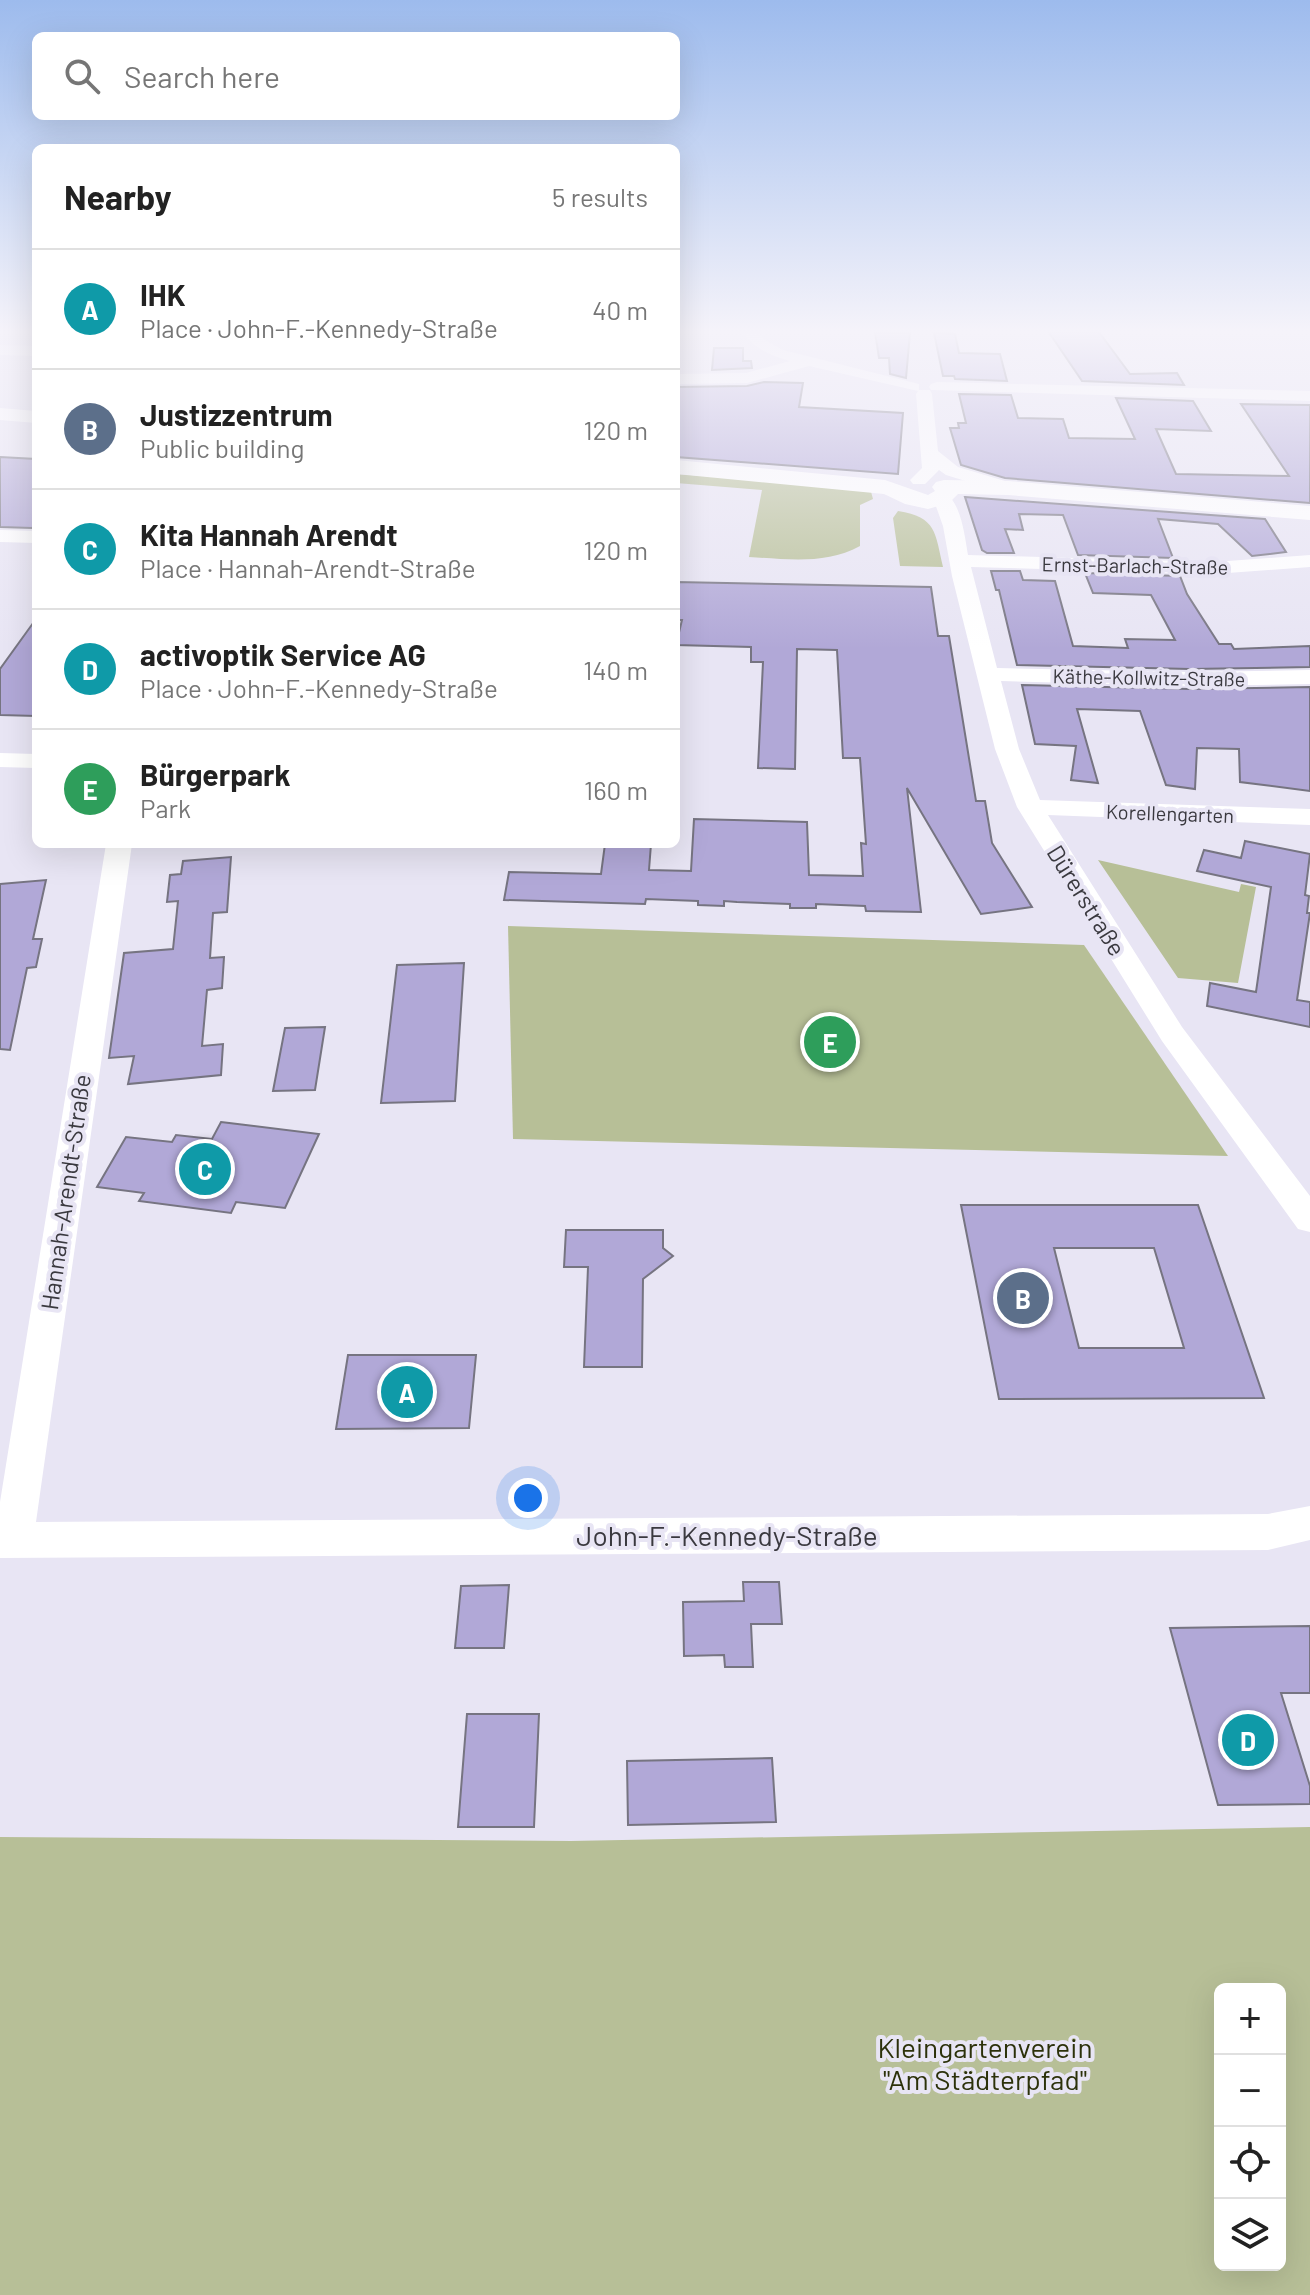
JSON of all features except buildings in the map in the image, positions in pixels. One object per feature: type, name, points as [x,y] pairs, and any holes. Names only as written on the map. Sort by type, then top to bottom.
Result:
[{"type":"street","points":[[927,435],[929,483]]},
{"type":"street","points":[[680,467],[1310,513]]},
{"type":"street","points":[[753,473],[1092,496]]},
{"type":"street","name":"Dürerstraße","points":[[929,483],[955,537],[1007,749],[1030,807],[1172,1034],[1310,1220]]},
{"type":"street","points":[[0,536],[32,537]]},
{"type":"street","name":"Ernst-Barlach-Straße","points":[[960,561],[1214,568],[1310,561]]},
{"type":"street","name":"Käthe-Kollwitz-Straße","points":[[987,674],[1203,679],[1310,677]]},
{"type":"street","points":[[0,760],[32,761]]},
{"type":"street","name":"Korellengarten","points":[[1030,807],[1310,817]]},
{"type":"street","name":"Hannah-Arendt-Straße","points":[[7,1540],[118,848]]},
{"type":"street","name":"John-F.-Kennedy-Straße","points":[[7,1540],[1268,1532],[1310,1523]]},
{"type":"green space","points":[[680,474],[870,488],[873,499],[860,505],[860,546],[820,558],[749,557],[762,490],[680,483]]},
{"type":"green space","points":[[898,511],[920,518],[932,528],[943,567],[900,566],[893,518]]},
{"type":"green space","points":[[1098,860],[1239,892],[1241,884],[1256,887],[1238,983],[1178,978]]},
{"type":"green space","points":[[508,926],[1084,945],[1228,1156],[513,1139]]},
{"type":"green space","name":"Kleingartenverein \"Am Städterpfad\"","points":[[1310,1827],[1310,2295],[0,2295],[0,1837],[571,1841]]},
{"type":"place","name":"Bürgerpark","points":[[830,1042]]},
{"type":"place","name":"Kita Hannah Arendt","points":[[205,1169]]},
{"type":"place","name":"Justizzentrum","points":[[1023,1298]]},
{"type":"place","name":"IHK","points":[[407,1392]]},
{"type":"place","name":"activoptik Service AG","points":[[1248,1740]]}]
